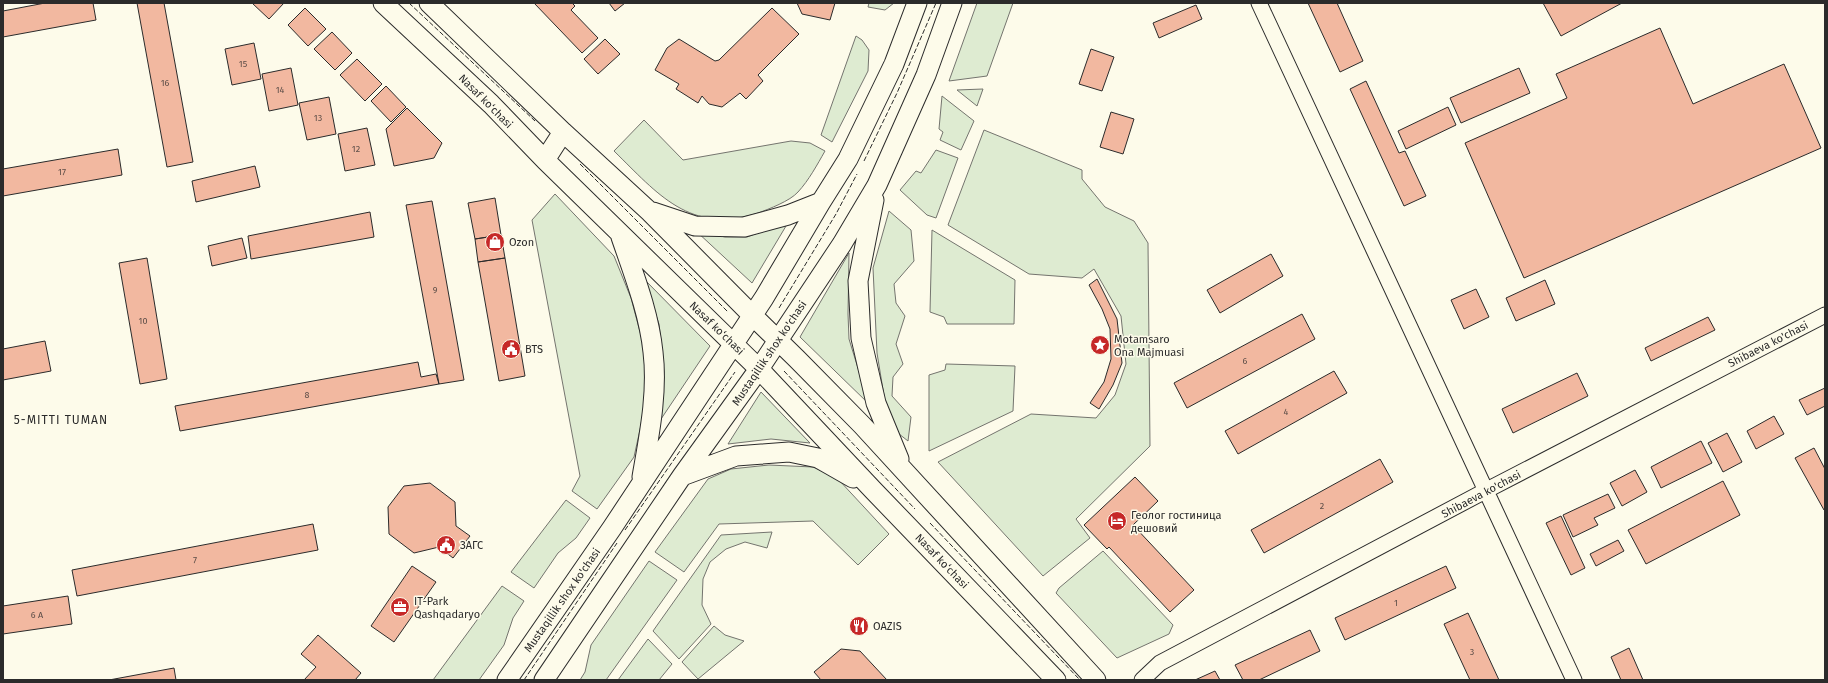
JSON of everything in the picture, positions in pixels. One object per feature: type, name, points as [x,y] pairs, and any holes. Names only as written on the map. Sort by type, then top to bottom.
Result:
[{"type":"main road","name":"Nasaf ko‘chasi","points":[[383,3],[491,104],[545,160],[759,369],[1056,680]]},
{"type":"main road","points":[[429,3],[563,132],[650,212],[862,425],[1096,680]]},
{"type":"main road","name":"Mustaqillik shox ko'chasi","points":[[507,680],[641,484],[753,316],[848,159],[894,64],[917,3]]},
{"type":"main road","name":"Mustaqillik shox ko'chasi","points":[[544,680],[682,476],[759,369],[842,244],[877,185],[926,75],[952,3]]},
{"type":"main road","points":[[545,160],[563,132]]},
{"type":"main road","points":[[877,185],[858,281],[861,338],[876,403],[904,472]]},
{"type":"main road","points":[[650,212],[695,226],[744,227],[788,215],[821,202]]},
{"type":"main road","points":[[620,234],[648,322],[654,353],[652,410],[641,484]]},
{"type":"main road","points":[[682,476],[736,456],[789,452],[818,458],[829,463],[873,490]]},
{"type":"street","points":[[1259,3],[1487,490],[1574,680]]},
{"type":"street","name":"Shibaeva ko'chasi","points":[[1142,680],[1160,663],[1487,490],[1825,315]]},
{"type":"green space","points":[[869,3],[894,3],[885,10],[868,7]]},
{"type":"green space","points":[[977,3],[1013,3],[987,76],[949,81]]},
{"type":"green space","points":[[856,36],[862,40],[869,50],[868,71],[832,142],[821,135]]},
{"type":"green space","points":[[983,89],[977,106],[957,90]]},
{"type":"green space","points":[[942,96],[974,121],[961,150],[940,140],[943,132],[939,129]]},
{"type":"green space","points":[[644,120],[683,160],[791,141],[810,143],[825,151],[806,182],[790,199],[758,213],[734,218],[713,219],[694,214],[677,206],[646,182],[614,151]]},
{"type":"green space","points":[[984,130],[1082,170],[1082,179],[1105,207],[1134,221],[1148,243],[1150,446],[1076,519],[1090,538],[1043,576],[938,462],[1031,414],[1096,418],[1115,395],[1126,364],[1121,316],[1094,269],[1082,278],[1029,274],[948,225]]},
{"type":"green space","points":[[936,150],[958,158],[936,218],[927,215],[900,190],[916,171],[921,173]]},
{"type":"green space","points":[[555,194],[614,256],[631,298],[643,343],[647,384],[641,425],[634,457],[597,509],[572,491],[580,476],[532,220]]},
{"type":"green space","points":[[889,211],[911,230],[914,261],[894,284],[896,303],[905,316],[896,344],[903,364],[893,377],[892,396],[911,417],[908,441],[894,430],[886,408],[877,353],[873,268]]},
{"type":"green space","points":[[789,221],[752,283],[696,231],[725,237],[747,237]]},
{"type":"green space","points":[[932,230],[1015,280],[1014,324],[947,324],[944,317],[930,312]]},
{"type":"green space","points":[[849,253],[849,339],[869,404],[800,337]]},
{"type":"green space","points":[[644,279],[710,346],[657,425],[664,372],[659,324]]},
{"type":"green space","points":[[946,364],[1015,366],[1013,411],[929,451],[929,375],[945,370]]},
{"type":"green space","points":[[761,392],[810,443],[771,439],[728,444]]},
{"type":"green space","points":[[769,465],[813,467],[838,479],[889,534],[858,565],[813,521],[719,524],[684,572],[655,552],[708,479],[731,469]]},
{"type":"green space","points":[[566,500],[590,518],[576,538],[558,553],[534,588],[511,572]]},
{"type":"green space","points":[[772,532],[767,548],[745,542],[726,549],[710,562],[703,579],[702,605],[711,624],[679,659],[653,631],[721,535]]},
{"type":"green space","points":[[1103,551],[1173,625],[1169,634],[1117,658],[1056,593],[1059,588]]},
{"type":"green space","points":[[649,561],[677,580],[606,680],[580,680],[585,672],[591,645]]},
{"type":"green space","points":[[502,586],[524,601],[513,618],[504,645],[479,680],[433,680]]},
{"type":"green space","points":[[714,626],[725,635],[744,641],[698,679],[682,662]]},
{"type":"green space","points":[[648,639],[672,664],[659,680],[618,680]]},
{"type":"building","points":[[45,3],[93,3],[96,20],[3,37],[3,11]]},
{"type":"building","points":[[137,3],[164,3],[193,162],[167,167]]},
{"type":"building","points":[[252,3],[284,3],[269,19]]},
{"type":"building","points":[[534,3],[572,3],[575,6],[571,10],[598,38],[582,53]]},
{"type":"building","points":[[609,3],[625,3],[615,11]]},
{"type":"building","points":[[797,3],[835,3],[830,20],[802,14]]},
{"type":"building","points":[[1308,3],[1337,3],[1363,61],[1340,72]]},
{"type":"building","points":[[1543,3],[1622,3],[1561,36]]},
{"type":"building","points":[[1196,5],[1202,19],[1159,38],[1153,23]]},
{"type":"building","points":[[305,8],[326,29],[308,46],[288,25]]},
{"type":"building","points":[[772,8],[799,34],[758,75],[763,81],[746,99],[740,93],[722,107],[709,104],[702,96],[698,103],[676,89],[679,84],[655,70],[667,48],[679,39],[715,61],[719,60]]},
{"type":"building","points":[[1660,28],[1693,104],[1784,64],[1821,148],[1524,278],[1465,143],[1567,98],[1556,74]]},
{"type":"building","points":[[332,32],[352,53],[335,70],[314,49]]},
{"type":"building","points":[[605,39],[620,54],[598,74],[584,59]]},
{"type":"building","points":[[254,43],[261,79],[232,85],[225,49]]},
{"type":"building","points":[[1091,49],[1114,57],[1102,91],[1079,84]]},
{"type":"building","points":[[357,59],[382,84],[365,101],[340,75]]},
{"type":"building","points":[[291,68],[298,105],[269,111],[262,74]]},
{"type":"building","points":[[1519,68],[1530,93],[1461,123],[1450,98]]},
{"type":"building","points":[[1366,81],[1399,153],[1405,151],[1426,196],[1404,206],[1350,89]]},
{"type":"building","points":[[386,86],[406,107],[391,122],[371,101]]},
{"type":"building","points":[[329,97],[336,134],[307,140],[299,103]]},
{"type":"building","points":[[1448,107],[1456,125],[1406,149],[1398,131]]},
{"type":"building","points":[[407,108],[442,143],[434,158],[394,166],[386,129]]},
{"type":"building","points":[[1111,112],[1134,119],[1123,154],[1100,147]]},
{"type":"building","points":[[367,128],[375,165],[345,171],[338,134]]},
{"type":"building","points":[[118,149],[122,175],[3,196],[3,169]]},
{"type":"building","points":[[255,166],[260,187],[196,202],[192,181]]},
{"type":"building","points":[[495,198],[501,235],[475,239],[468,203]]},
{"type":"building","points":[[432,201],[464,380],[439,384],[406,205]]},
{"type":"building","points":[[370,212],[374,237],[251,259],[248,236]]},
{"type":"building","points":[[501,235],[505,258],[478,262],[475,239]]},
{"type":"building","points":[[242,238],[247,258],[212,266],[208,246]]},
{"type":"building","points":[[1271,254],[1283,276],[1220,313],[1207,290]]},
{"type":"building","points":[[147,258],[167,379],[140,384],[119,263]]},
{"type":"building","points":[[505,258],[525,376],[499,381],[478,262]]},
{"type":"building","points":[[1097,279],[1117,319],[1122,363],[1113,385],[1099,409],[1090,403],[1104,382],[1111,359],[1110,329],[1102,309],[1089,285]]},
{"type":"building","points":[[1545,280],[1555,304],[1516,321],[1506,298]]},
{"type":"building","points":[[1476,289],[1489,317],[1464,329],[1451,300]]},
{"type":"building","points":[[1302,314],[1315,339],[1187,408],[1174,383]]},
{"type":"building","points":[[1708,317],[1715,330],[1651,361],[1645,348]]},
{"type":"building","points":[[45,341],[51,371],[3,380],[3,349]]},
{"type":"building","points":[[418,362],[421,377],[436,374],[439,384],[180,431],[175,406]]},
{"type":"building","points":[[1334,371],[1347,393],[1238,454],[1225,431]]},
{"type":"building","points":[[1577,373],[1588,396],[1513,433],[1502,409]]},
{"type":"building","points":[[1825,388],[1825,406],[1807,415],[1799,400]]},
{"type":"building","points":[[1774,416],[1784,434],[1756,449],[1747,431]]},
{"type":"building","points":[[1727,433],[1742,462],[1723,472],[1708,443]]},
{"type":"building","points":[[1701,441],[1712,463],[1661,488],[1651,467]]},
{"type":"building","points":[[1814,448],[1825,469],[1824,510],[1795,458]]},
{"type":"building","points":[[1380,459],[1393,482],[1264,553],[1251,530]]},
{"type":"building","points":[[1635,470],[1647,492],[1622,506],[1610,483]]},
{"type":"building","points":[[1135,477],[1158,501],[1133,525],[1194,590],[1170,612],[1109,547],[1107,549],[1084,525]]},
{"type":"building","points":[[1723,481],[1740,515],[1646,564],[1628,530]]},
{"type":"building","points":[[430,483],[455,502],[456,526],[470,536],[453,558],[439,547],[414,553],[389,534],[388,507],[404,486]]},
{"type":"building","points":[[1608,494],[1615,508],[1594,518],[1598,525],[1573,537],[1563,515]]},
{"type":"building","points":[[1561,516],[1585,568],[1571,575],[1546,523]]},
{"type":"building","points":[[313,524],[318,550],[77,596],[72,570]]},
{"type":"building","points":[[1618,540],[1624,551],[1596,566],[1590,554]]},
{"type":"building","points":[[412,566],[436,582],[394,642],[371,626]]},
{"type":"building","points":[[1446,566],[1456,588],[1345,640],[1335,618]]},
{"type":"building","points":[[68,596],[72,624],[3,634],[3,606]]},
{"type":"building","points":[[1468,613],[1499,680],[1470,680],[1444,624]]},
{"type":"building","points":[[1310,630],[1320,651],[1259,680],[1243,680],[1235,665]]},
{"type":"building","points":[[318,635],[361,673],[355,680],[304,680],[316,667],[301,654]]},
{"type":"building","points":[[1629,648],[1643,680],[1621,680],[1611,657]]},
{"type":"building","points":[[841,649],[860,651],[887,680],[821,680],[814,672]]},
{"type":"building","points":[[174,668],[176,680],[109,680]]},
{"type":"building","points":[[1215,671],[1220,680],[1195,680]]},
{"type":"fence","points":[[409,3],[535,121]]},
{"type":"fence","points":[[864,161],[897,93],[936,3]]},
{"type":"fence","points":[[580,164],[728,312]]},
{"type":"fence","points":[[779,308],[836,214],[857,174]]},
{"type":"fence","points":[[784,371],[915,509]]},
{"type":"fence","points":[[625,530],[735,372]]},
{"type":"fence","points":[[930,523],[1080,680]]},
{"type":"fence","points":[[524,680],[617,543]]},
{"type":"place","name":"Ozon","points":[[495,242]]},
{"type":"place","name":"Motamsaro Ona Majmuasi","points":[[1100,345]]},
{"type":"place","name":"BTS","points":[[511,349]]},
{"type":"place","name":"Геолог гостиница дешовий","points":[[1117,521]]},
{"type":"place","name":"ЗАГС","points":[[446,545]]},
{"type":"place","name":"IT-Park Qashqadaryo","points":[[400,607]]},
{"type":"place","name":"OAZIS","points":[[859,626]]},
{"type":"district","name":"5-MITTI TUMAN","points":[[61,420]]}]
